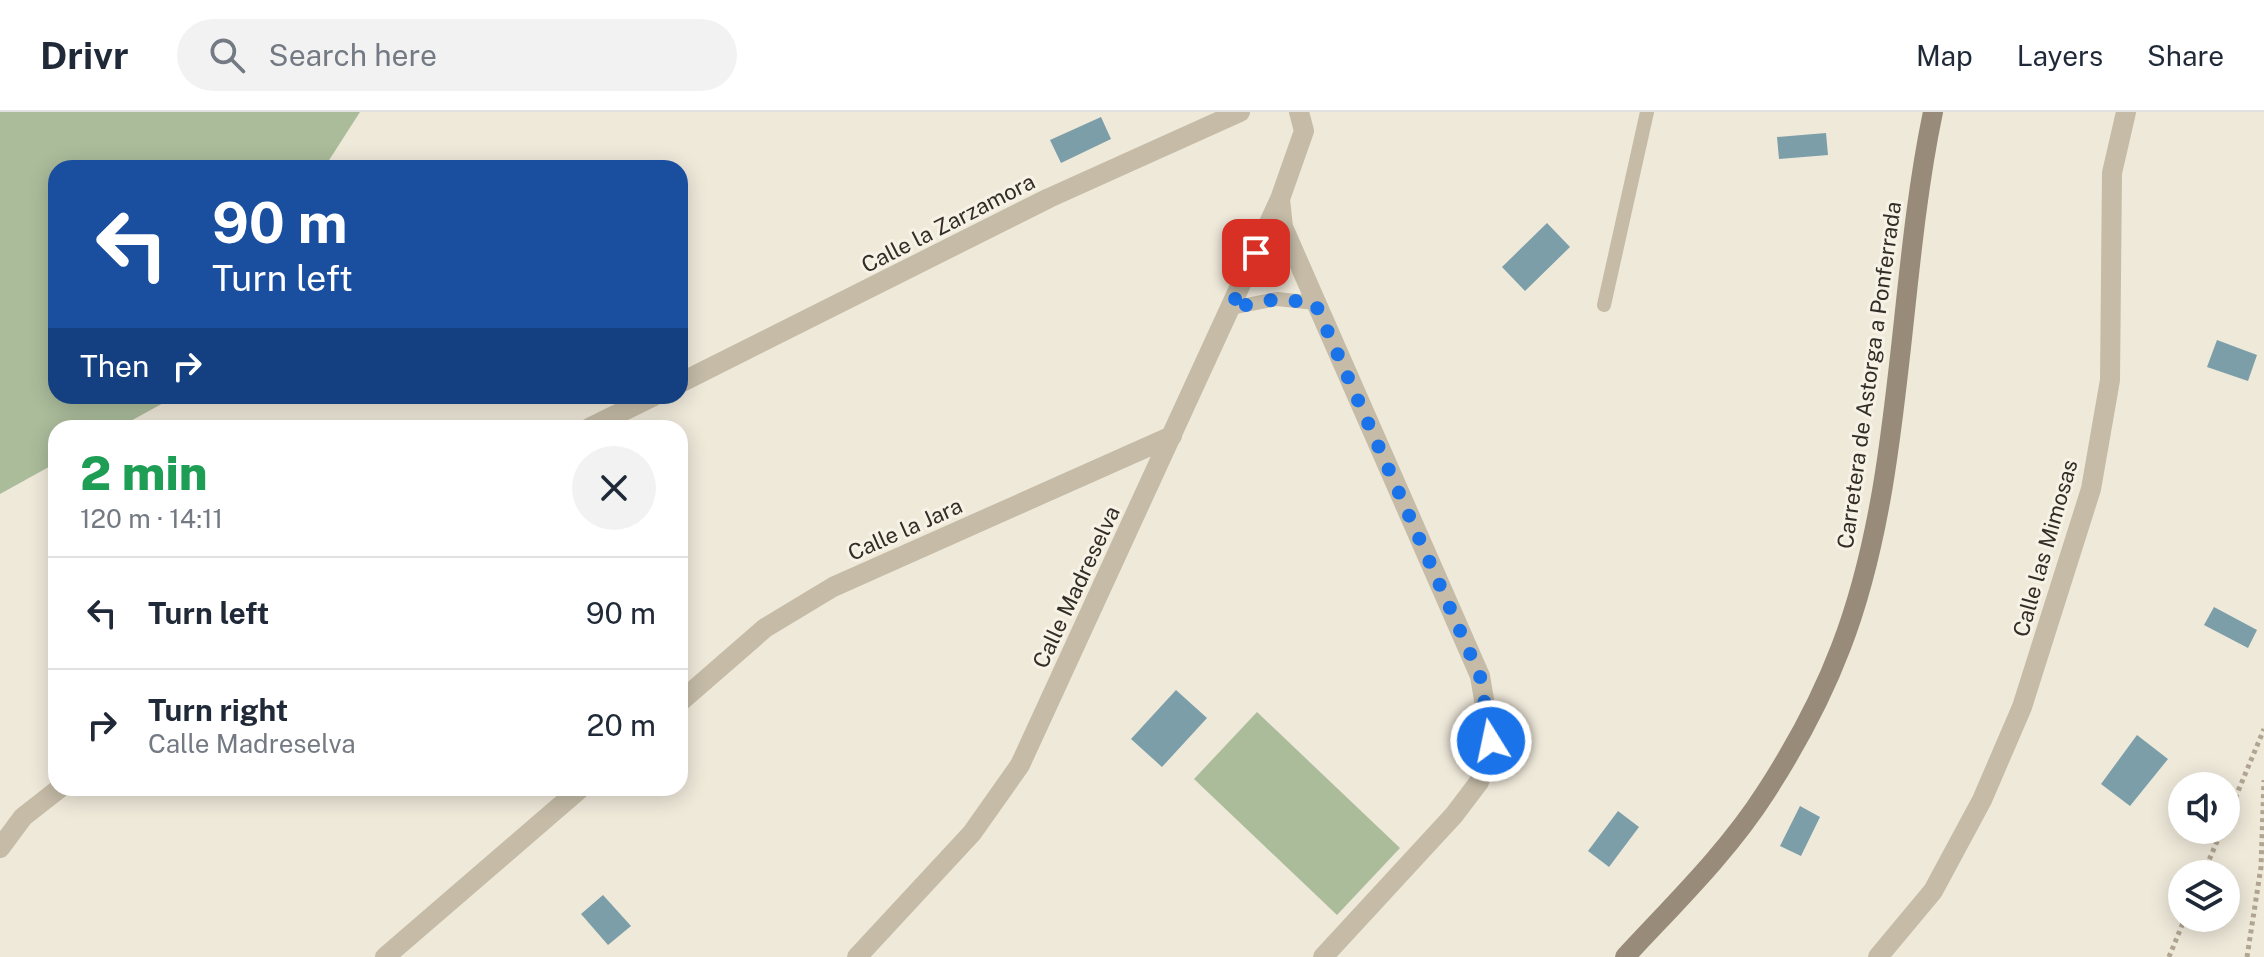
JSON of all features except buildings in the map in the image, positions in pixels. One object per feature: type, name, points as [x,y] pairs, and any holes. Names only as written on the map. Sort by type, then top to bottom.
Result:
[{"type":"main road","name":"Carretera de Astorga a Ponferrada","points":[[1625,957],[1723,850],[1766,793],[1804,727],[1841,646],[1863,573],[1883,478],[1933,112]]},
{"type":"street","name":"Calle la Zarzamora","points":[[688,379],[1049,198],[1240,112]]},
{"type":"street","name":"Calle Madreselva","points":[[857,957],[972,833],[1020,765],[1280,199],[1304,131],[1299,112]]},
{"type":"street","name":"Calle las Mimosas","points":[[1878,957],[1933,891],[1982,800],[2022,707],[2091,489],[2110,380],[2112,173],[2126,112]]},
{"type":"street","points":[[1280,199],[1283,227],[1480,676],[1491,741],[1479,782],[1454,815],[1323,957]]},
{"type":"street","points":[[605,420],[638,404]]},
{"type":"street","name":"Calle la Jara","points":[[688,695],[765,628],[833,587],[1172,436]]},
{"type":"street","points":[[0,848],[23,817],[50,796]]},
{"type":"street","points":[[385,957],[572,796]]},
{"type":"lane","points":[[1604,305],[1647,112]]},
{"type":"lane","points":[[1231,308],[1277,299],[1315,303]]},
{"type":"path","points":[[2240,786],[2264,729]]},
{"type":"path","points":[[2247,957],[2261,867],[2264,780]]},
{"type":"path","points":[[2169,957],[2179,932]]},
{"type":"green space","points":[[0,112],[360,112],[329,160],[48,160],[48,404],[162,404],[132,420],[48,420],[48,467],[0,494]]},
{"type":"green space","points":[[1257,712],[1400,848],[1337,915],[1194,779]]},
{"type":"water","points":[[1101,117],[1111,139],[1061,163],[1050,140]]},
{"type":"water","points":[[1826,133],[1828,155],[1779,159],[1777,137]]},
{"type":"water","points":[[1547,223],[1570,247],[1525,291],[1502,267]]},
{"type":"water","points":[[2217,340],[2257,355],[2248,381],[2207,367]]},
{"type":"water","points":[[2214,607],[2257,630],[2248,648],[2204,625]]},
{"type":"water","points":[[1176,690],[1207,718],[1162,767],[1131,739]]},
{"type":"water","points":[[2137,735],[2168,759],[2130,806],[2101,784]]},
{"type":"water","points":[[1800,806],[1820,817],[1801,856],[1780,846]]},
{"type":"water","points":[[1618,811],[1639,827],[1609,867],[1588,851]]},
{"type":"water","points":[[603,895],[631,926],[608,945],[581,914]]},
{"type":"route","points":[[1256,253],[1231,308],[1277,299],[1315,303],[1480,676],[1491,741]]}]
